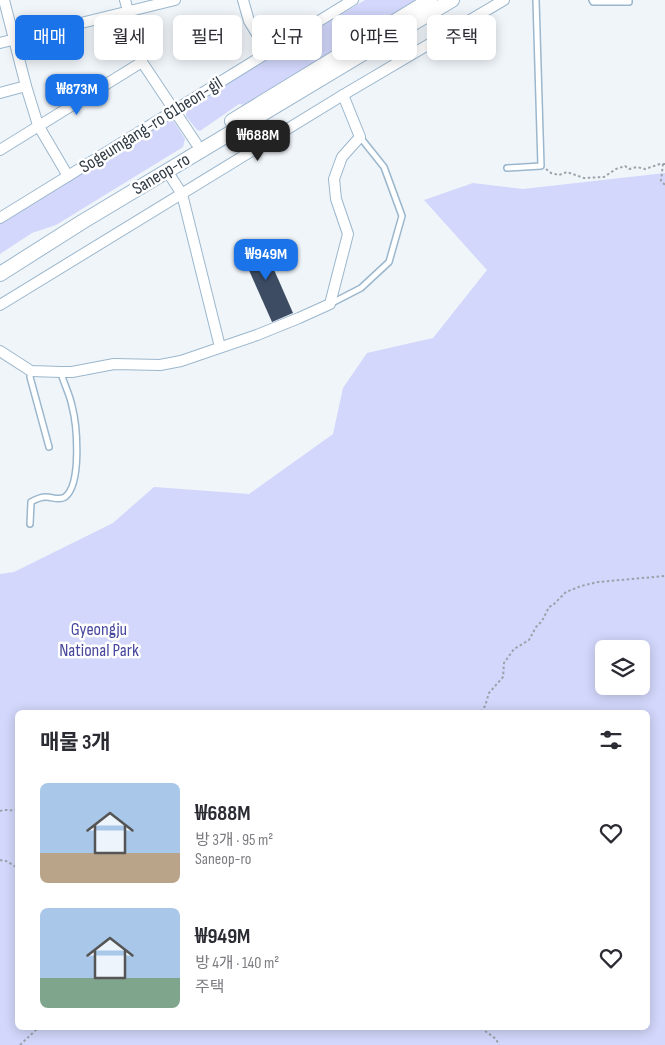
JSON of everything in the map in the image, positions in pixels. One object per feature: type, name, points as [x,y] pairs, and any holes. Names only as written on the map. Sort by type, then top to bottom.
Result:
[{"type":"street","points":[[4,0],[38,126],[68,176]]},
{"type":"street","points":[[125,0],[142,62],[196,143]]},
{"type":"street","points":[[0,43],[175,0]]},
{"type":"street","points":[[243,0],[252,26]]},
{"type":"street","name":"Sogeumgang-ro 61beon-gil","points":[[322,19],[353,0]]},
{"type":"street","name":"Saneop-ro","points":[[0,264],[68,220],[430,0]]},
{"type":"street","name":"Saneop-ro","points":[[0,274],[82,222],[452,0]]},
{"type":"street","points":[[0,305],[344,95],[504,0]]},
{"type":"street","name":"Sogeumgang-ro 61beon-gil","points":[[0,218],[255,60]]},
{"type":"street","points":[[0,150],[142,62]]},
{"type":"street","points":[[0,93],[26,86]]},
{"type":"street","points":[[0,351],[31,371],[72,372],[114,364],[160,365],[180,361],[265,332],[330,304],[348,234],[336,199],[334,179],[342,157],[360,137],[344,95]]},
{"type":"street","points":[[167,171],[182,194],[220,347]]},
{"type":"lane","points":[[506,168],[541,166],[536,0]]},
{"type":"lane","points":[[592,0],[593,2],[629,2],[629,0]]},
{"type":"lane","points":[[330,304],[361,288],[389,262],[402,216],[384,167],[360,137]]},
{"type":"lane","points":[[31,371],[30,377],[49,447]]},
{"type":"lane","points":[[30,524],[32,502],[38,498],[46,497],[61,499],[67,495],[75,478],[77,440],[72,406],[61,372]]},
{"type":"path","points":[[541,166],[551,173],[559,175],[567,172],[588,178],[604,177],[616,169],[625,166],[629,169],[637,167],[645,169],[664,164],[661,180],[665,185]]},
{"type":"path","points":[[482,710],[489,692],[503,677],[504,663],[514,650],[529,640],[549,607],[566,592],[598,582],[665,576]]},
{"type":"path","points":[[0,811],[15,810]]},
{"type":"path","points":[[0,860],[15,866]]},
{"type":"path","points":[[20,1045],[36,1030]]},
{"type":"path","points":[[484,1030],[496,1039],[499,1045]]},
{"type":"green space","points":[[365,0],[421,0],[397,15],[340,15]]},
{"type":"green space","points":[[332,20],[332,55],[251,106],[239,104],[200,131],[197,130],[186,116],[187,107],[265,60],[322,60],[322,26]]},
{"type":"green space","points":[[166,118],[173,120],[185,139],[183,147],[56,225],[32,233],[0,254],[0,222]]},
{"type":"green space","name":"Gyeongju National Park","points":[[665,173],[665,1045],[0,1045],[0,574],[14,572],[113,523],[154,487],[249,494],[333,434],[343,388],[367,353],[433,338],[487,270],[424,200],[473,183],[523,189]]},
{"type":"building","points":[[261,240],[293,313],[272,322],[240,250]]}]
